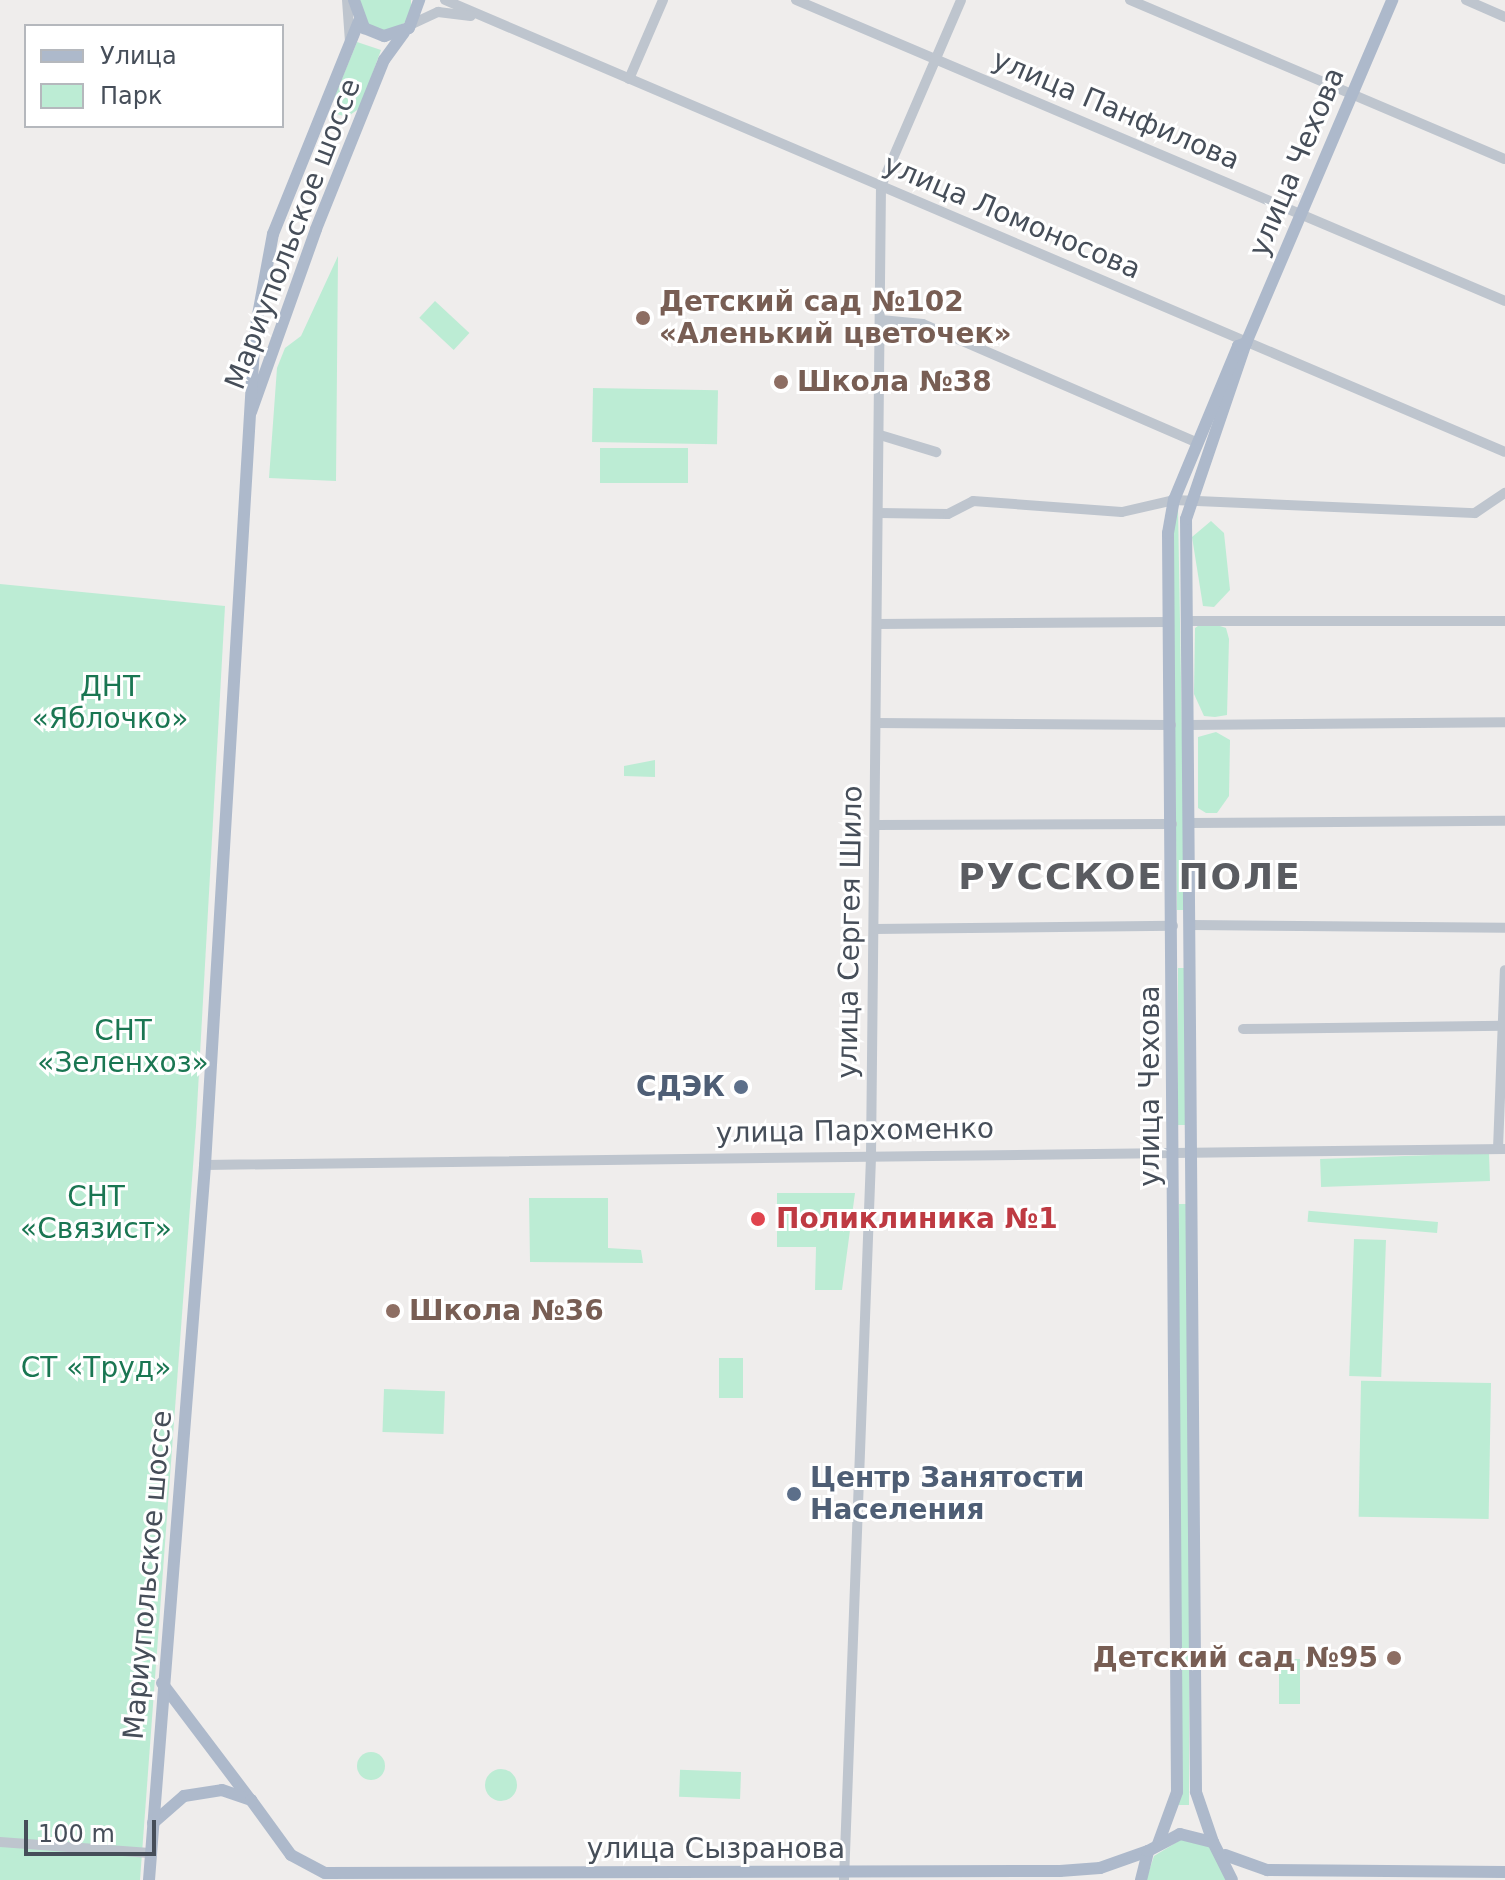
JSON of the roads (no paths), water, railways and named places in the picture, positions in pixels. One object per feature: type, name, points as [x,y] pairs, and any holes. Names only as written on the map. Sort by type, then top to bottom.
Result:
[{"type":"main road","points":[[354,0],[359,21],[378,35],[408,28]]},
{"type":"main road","name":"Мариупольское шоссе","points":[[251,412],[316,229],[384,60],[408,28],[419,0]]},
{"type":"main road","name":"улица Чехова","points":[[1213,1842],[1196,1792],[1192,925],[1187,621],[1189,502],[1249,352],[1246,343],[1392,0]]},
{"type":"main road","name":"Мариупольское шоссе","points":[[149,1880],[162,1683],[205,1165],[260,282],[290,185],[359,21]]},
{"type":"main road","name":"улица Чехова","points":[[1141,1880],[1177,1792],[1169,622],[1174,500],[1238,346],[1246,343]]},
{"type":"main road","points":[[1173,926],[1192,925]]},
{"type":"main road","points":[[162,1683],[251,1800]]},
{"type":"main road","points":[[153,1823],[201,1791],[251,1800]]},
{"type":"main road","name":"улица Сызранова","points":[[251,1800],[287,1850],[325,1873],[844,1877],[1086,1870],[1153,1848],[1180,1834],[1213,1842]]},
{"type":"main road","points":[[1213,1842],[1225,1855],[1232,1880]]},
{"type":"main road","points":[[1225,1855],[1267,1870],[1505,1872]]},
{"type":"street","points":[[347,0],[350,42]]},
{"type":"street","name":"улица Ломоносова","points":[[445,0],[1505,452]]},
{"type":"street","points":[[629,79],[663,0]]},
{"type":"street","name":"улица Панфилова","points":[[796,0],[1505,301]]},
{"type":"street","name":"улица Сергея Шило","points":[[844,1877],[871,1156],[881,186],[961,0]]},
{"type":"street","points":[[1130,0],[1505,159]]},
{"type":"street","points":[[1466,0],[1505,17]]},
{"type":"street","name":"улица Ломоносова","points":[[408,28],[447,12],[501,25]]},
{"type":"street","points":[[881,320],[923,324],[1198,443]]},
{"type":"street","points":[[880,435],[936,452]]},
{"type":"street","points":[[879,513],[948,514],[973,501],[1122,512],[1174,500],[1475,513],[1505,493]]},
{"type":"street","points":[[1187,621],[1505,621]]},
{"type":"street","points":[[877,624],[1169,622]]},
{"type":"street","points":[[1189,725],[1505,722]]},
{"type":"street","points":[[876,723],[1171,725]]},
{"type":"street","points":[[1190,823],[1505,821]]},
{"type":"street","points":[[875,825],[1172,824]]},
{"type":"street","points":[[1192,925],[1505,928]]},
{"type":"street","points":[[874,929],[1173,926]]},
{"type":"street","points":[[1502,1149],[1505,970]]},
{"type":"street","points":[[1243,1029],[1503,1026]]},
{"type":"street","name":"улица Пархоменко","points":[[205,1165],[1175,1150],[1502,1149]]},
{"type":"street","points":[[0,1842],[150,1853]]},
{"type":"place","name":"Детский сад №102 «Аленький цветочек»","points":[[643,318]]},
{"type":"place","name":"Школа №38","points":[[781,382]]},
{"type":"place","name":"СДЭК","points":[[741,1087]]},
{"type":"place","name":"Поликлиника №1","points":[[758,1219]]},
{"type":"place","name":"Школа №36","points":[[393,1311]]},
{"type":"place","name":"Центр Занятости Населения","points":[[794,1494]]},
{"type":"place","name":"Детский сад №95","points":[[1394,1658]]},
{"type":"district","name":"РУССКОЕ ПОЛЕ","points":[[1130,877]]},
{"type":"park label","name":"ДНТ «Яблочко»","points":[[110,703]]},
{"type":"park label","name":"СНТ «Зеленхоз»","points":[[123,1047]]},
{"type":"park label","name":"СНТ «Связист»","points":[[96,1213]]},
{"type":"park label","name":"СТ «Труд»","points":[[96,1368]]}]
